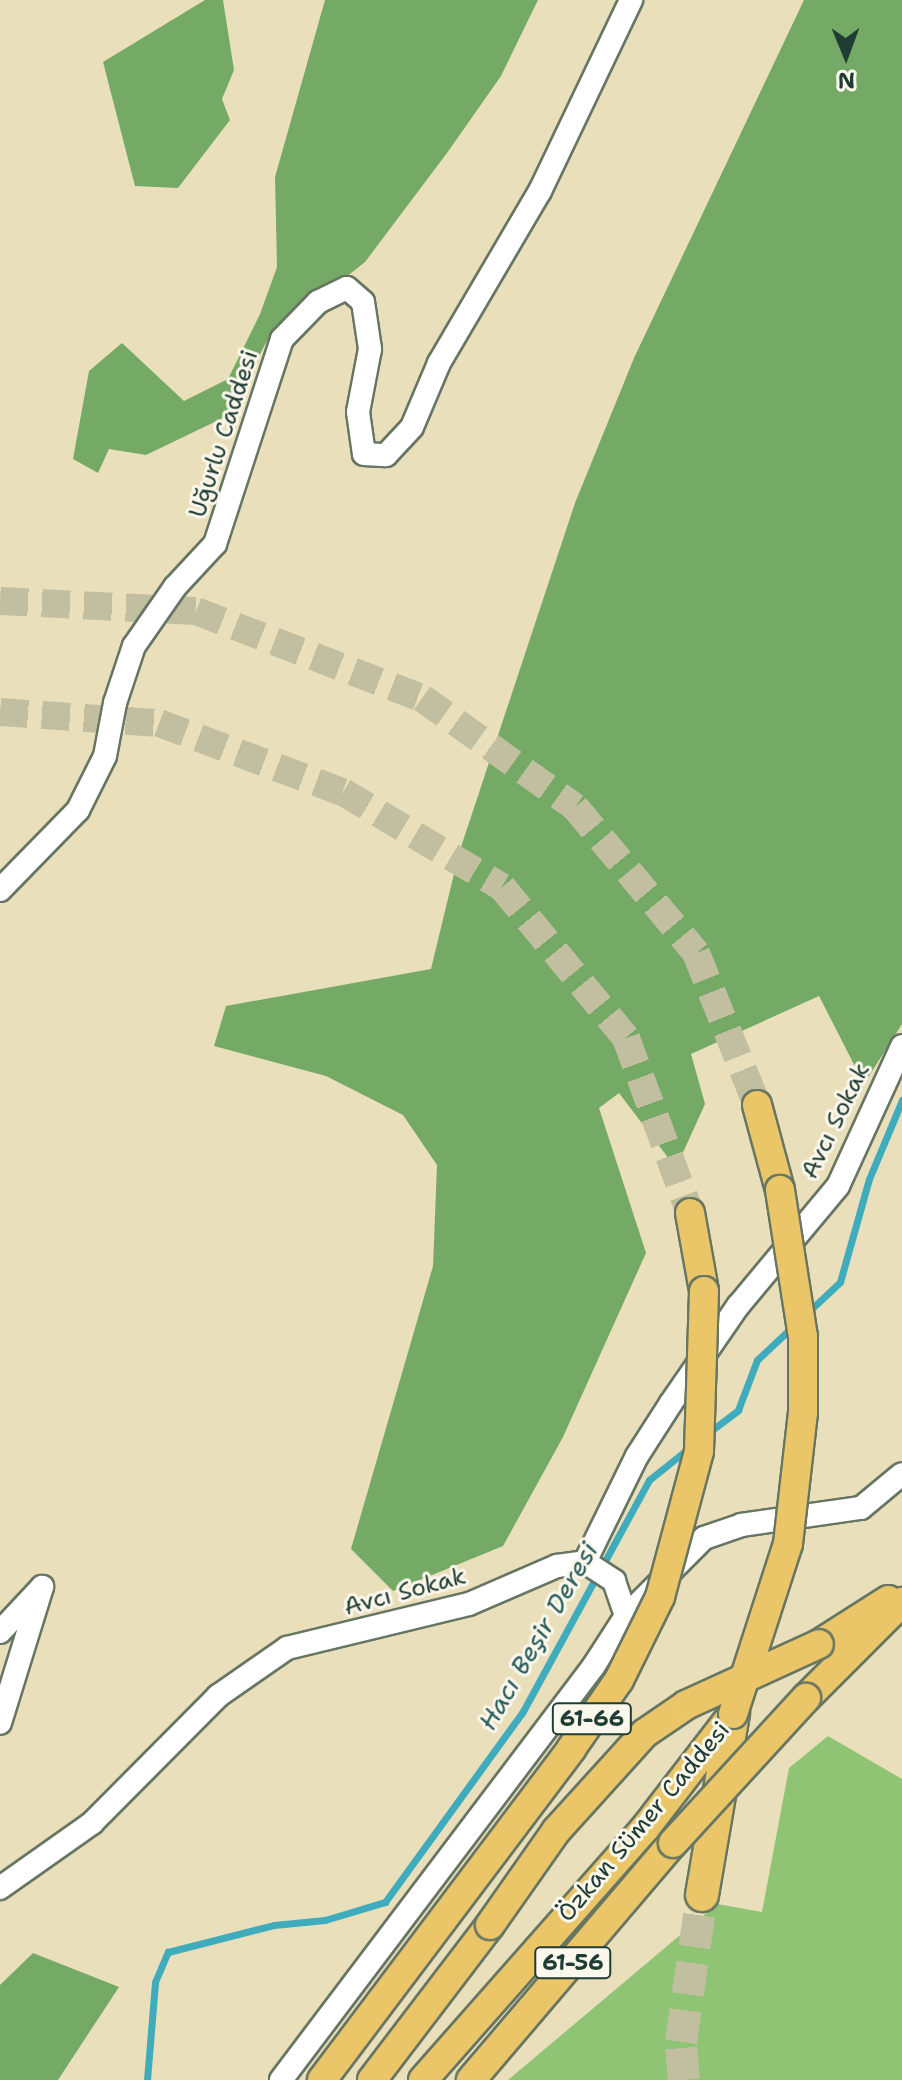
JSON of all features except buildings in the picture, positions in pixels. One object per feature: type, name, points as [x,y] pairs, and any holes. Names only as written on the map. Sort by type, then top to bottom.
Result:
[{"type":"highway","points":[[702,1895],[733,1714]]},
{"type":"main road","name":"Özkan Sümer Caddesi","points":[[423,2080],[646,1827],[733,1714],[788,1544],[803,1413],[802,1322],[780,1190],[757,1105]]},
{"type":"main road","name":"61-66","points":[[322,2080],[579,1738],[619,1680],[660,1597],[699,1451],[704,1291],[690,1213]]},
{"type":"main road","points":[[372,2080],[490,1925],[556,1831],[645,1733],[700,1698],[819,1644],[902,1590]]},
{"type":"main road","name":"61-56","points":[[471,2080],[673,1843],[806,1698],[902,1602]]},
{"type":"street","name":"Uğurlu Caddesi","points":[[0,890],[78,810],[105,756],[115,703],[134,646],[175,587],[215,544],[282,339],[318,302],[347,288],[363,302],[370,349],[358,412],[364,454],[386,455],[412,427],[439,363],[540,191],[631,0]]},
{"type":"street","name":"Avcı Sokak","points":[[0,1888],[92,1823],[218,1696],[287,1648],[469,1604],[557,1566],[585,1562],[637,1456],[671,1403],[738,1306],[838,1186],[873,1101],[902,1046]]},
{"type":"street","points":[[281,2080],[593,1667],[626,1616],[704,1538],[741,1525],[861,1508],[902,1474]]},
{"type":"street","points":[[585,1562],[614,1581],[626,1616]]},
{"type":"street","points":[[0,1632],[42,1587],[0,1723]]},
{"type":"green space","points":[[205,0],[223,0],[234,70],[222,99],[230,120],[178,188],[135,186],[103,62]]},
{"type":"green space","points":[[325,0],[538,0],[501,76],[447,153],[365,262],[268,339],[227,416],[146,455],[109,449],[98,473],[73,459],[89,371],[122,343],[184,401],[228,379],[260,314],[277,267],[275,177]]},
{"type":"green space","points":[[804,0],[902,0],[902,1024],[864,1084],[819,996],[691,1054],[705,1104],[676,1168],[619,1093],[599,1108],[646,1253],[563,1437],[503,1546],[393,1591],[351,1549],[433,1266],[437,1165],[403,1115],[326,1076],[214,1046],[226,1006],[431,969],[459,853],[575,503],[634,358]]},
{"type":"green space","points":[[828,1736],[902,1779],[902,2080],[508,2080],[717,1904],[762,1912],[789,1768]]},
{"type":"green space","points":[[33,1953],[119,1987],[58,2080],[0,2080],[0,1985]]},
{"type":"waterway","name":"Hacı Beşir Deresi","points":[[807,1313],[840,1282],[869,1179],[902,1100]]},
{"type":"waterway","name":"Hacı Beşir Deresi","points":[[708,1433],[738,1410],[757,1360],[792,1327]]},
{"type":"waterway","name":"Hacı Beşir Deresi","points":[[147,2080],[155,1982],[168,1952],[274,1925],[325,1920],[385,1902],[522,1713],[649,1480],[689,1448]]},
{"type":"tunnel","points":[[0,601],[196,611],[422,698],[575,807],[696,953],[757,1105]]},
{"type":"tunnel","points":[[0,712],[159,723],[343,792],[502,887],[626,1038],[690,1213]]},
{"type":"tunnel","points":[[684,2080],[681,2042],[702,1895]]}]
